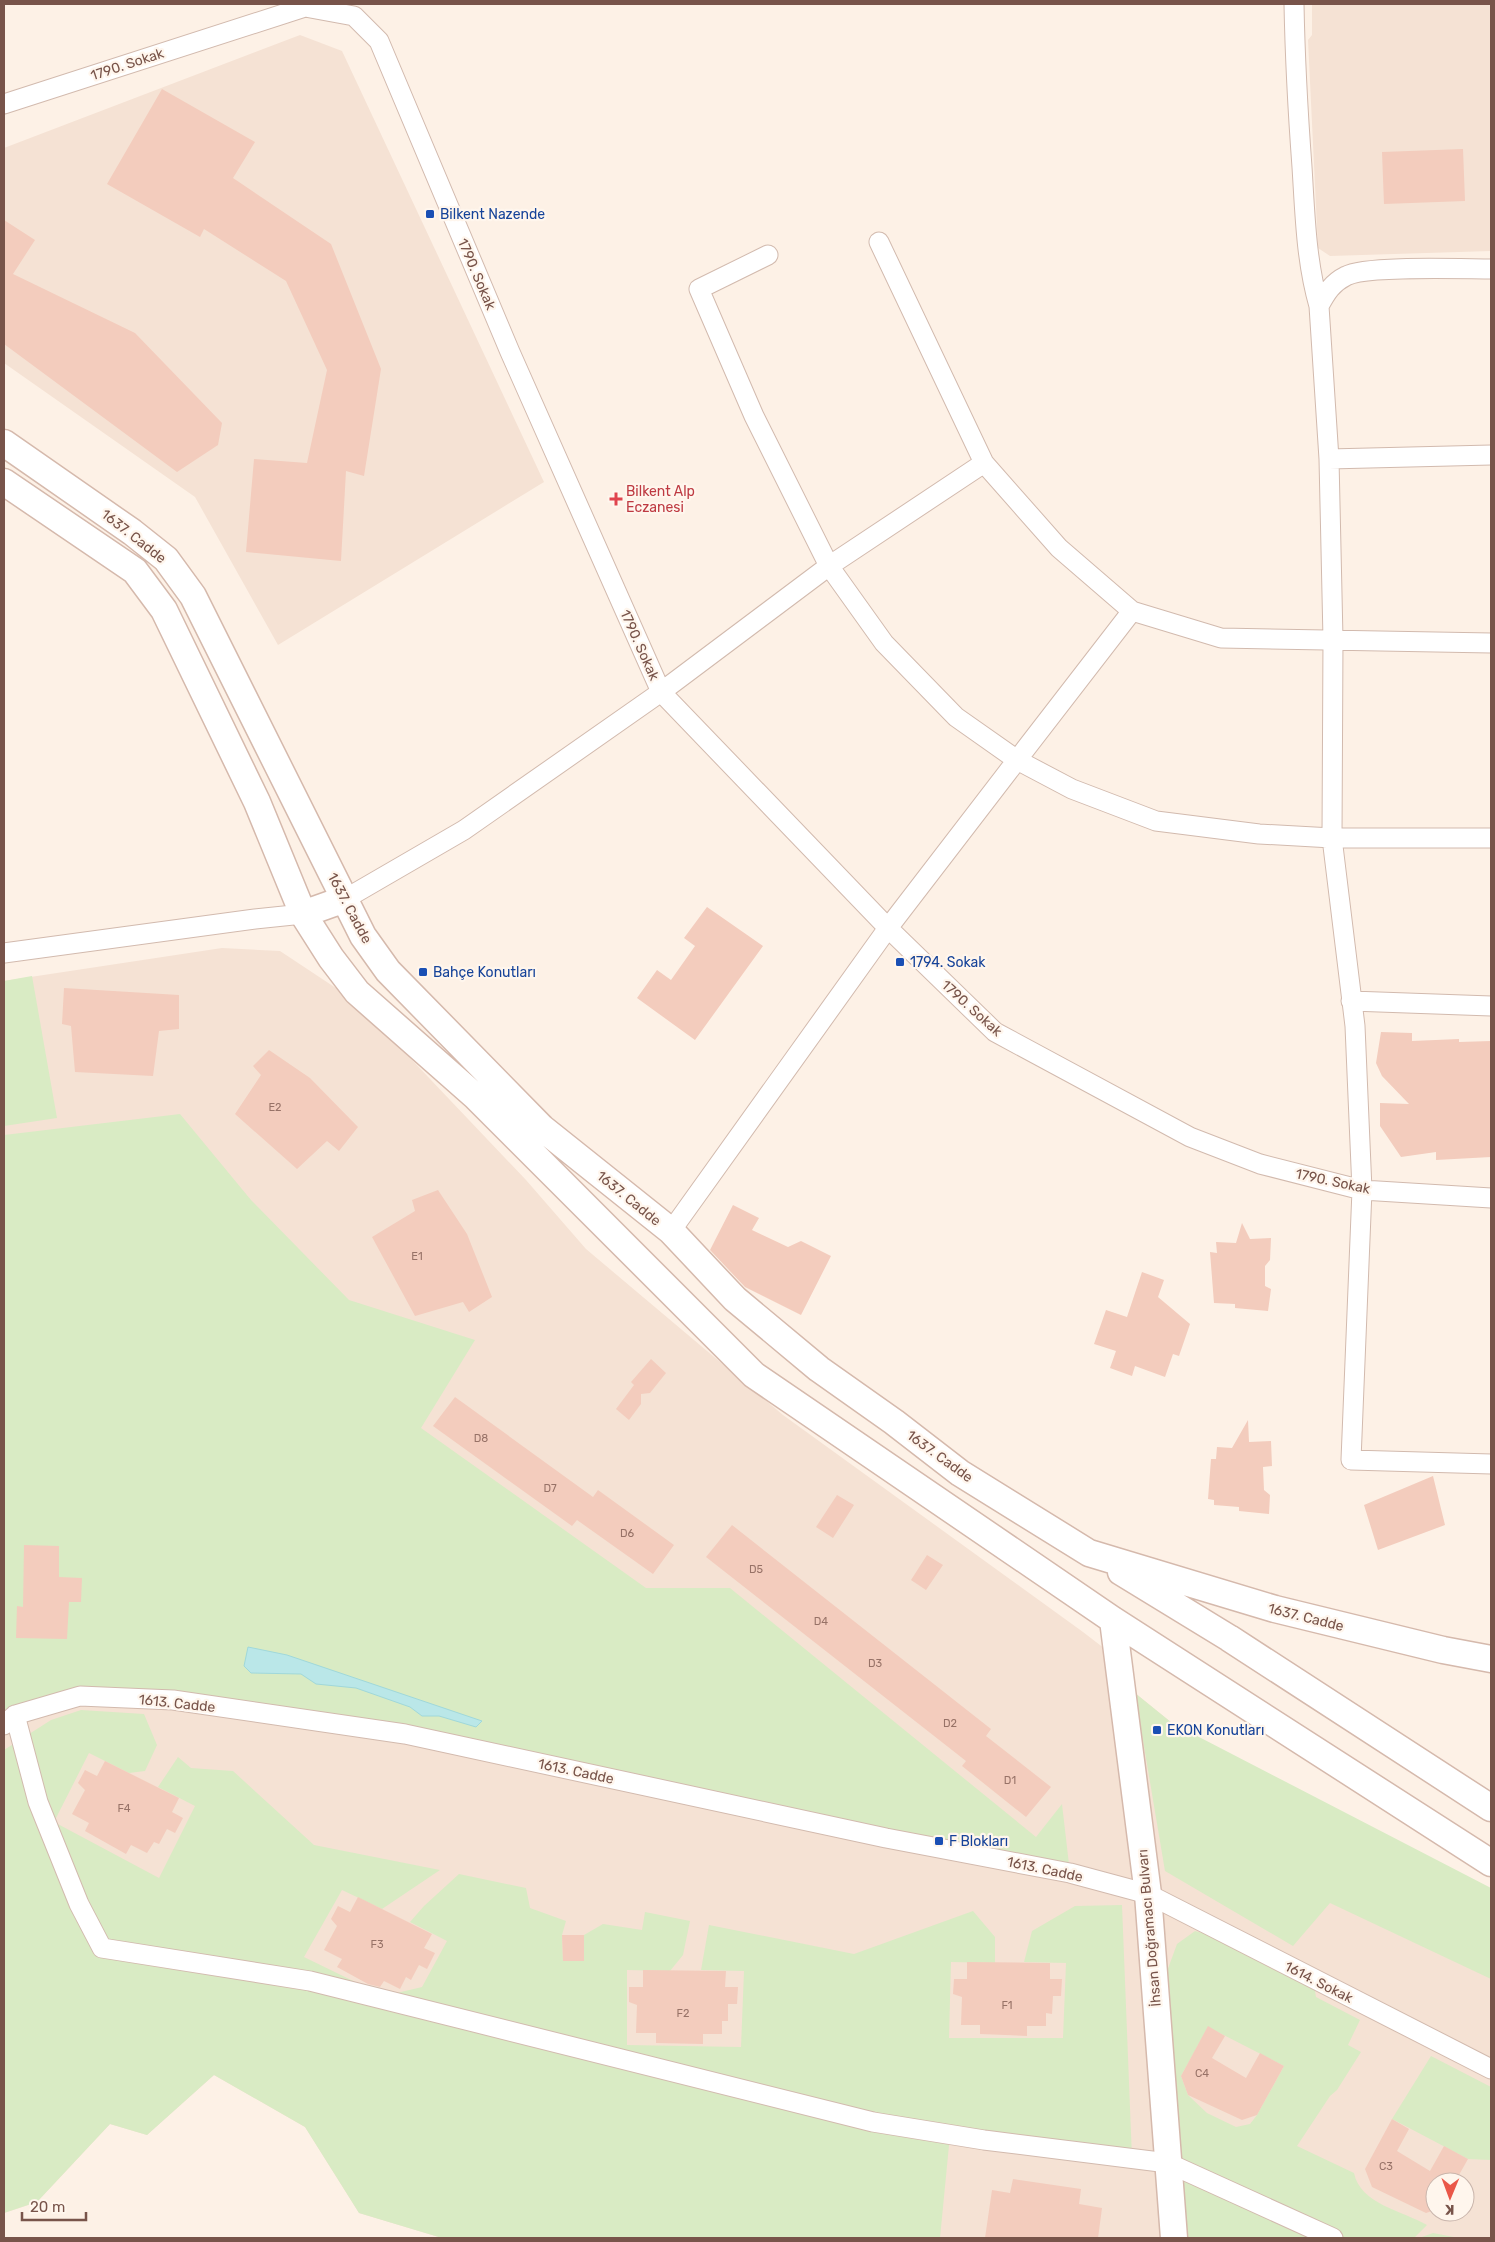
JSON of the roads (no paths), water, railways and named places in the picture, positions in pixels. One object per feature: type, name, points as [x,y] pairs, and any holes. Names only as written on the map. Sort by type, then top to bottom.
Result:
[{"type":"street","points":[[1294,4],[1295,56],[1306,242],[1311,280],[1319,306],[1329,459],[1333,639],[1332,838],[1355,1026],[1362,1190],[1351,1460],[1491,1464]]},
{"type":"street","name":"1790. Sokak","points":[[4,104],[304,7],[354,16],[379,41],[510,352],[661,692],[888,928],[994,1032],[1190,1137],[1260,1164],[1362,1190],[1491,1198]]},
{"type":"street","points":[[879,242],[984,463],[1059,548],[1132,611],[1220,638],[1491,643]]},
{"type":"street","points":[[768,255],[699,289],[754,416],[829,566],[884,643],[956,717],[1017,760],[1072,789],[1156,821],[1259,834],[1332,838],[1491,838]]},
{"type":"street","points":[[1319,306],[1329,287],[1348,275],[1375,271],[1491,269]]},
{"type":"street","name":"1637. Cadde","points":[[4,444],[132,532],[166,559],[193,596],[363,936],[388,971],[542,1128],[671,1232],[735,1299],[819,1369],[894,1422],[960,1473],[1089,1552],[1275,1609],[1443,1650],[1491,1659]]},
{"type":"street","points":[[1329,459],[1491,455]]},
{"type":"street","points":[[4,954],[255,918],[303,914],[345,899],[464,830],[661,692],[829,566],[984,463]]},
{"type":"street","name":"1637. Cadde","points":[[4,482],[135,571],[164,610],[257,802],[303,914],[331,958],[357,992],[476,1097],[754,1375],[1113,1620],[1491,1863]]},
{"type":"street","points":[[671,1232],[888,928],[1132,611]]},
{"type":"street","points":[[1352,1001],[1491,1006]]},
{"type":"street","points":[[1089,1552],[1229,1638],[1491,1808]]},
{"type":"street","name":"İhsan Doğramacı Bulvarı","points":[[1113,1620],[1148,1894],[1174,2238]]},
{"type":"street","name":"1613. Cadde","points":[[9,1720],[80,1696],[172,1700],[405,1734],[886,1838],[1070,1873],[1148,1894]]},
{"type":"street","points":[[9,1720],[38,1802],[79,1904],[102,1948],[310,1981],[872,2122],[984,2140],[1168,2162],[1333,2238]]},
{"type":"street","name":"1614. Sokak","points":[[1148,1894],[1491,2069]]},
{"type":"water","points":[[248,1647],[287,1655],[482,1721],[476,1727],[439,1716],[422,1716],[410,1707],[356,1688],[316,1684],[301,1674],[251,1673],[244,1666]]},
{"type":"place","name":"Bilkent Nazende","points":[[430,214]]},
{"type":"place","name":"Bilkent Alp Eczanesi","points":[[616,499]]},
{"type":"place","name":"1794. Sokak","points":[[900,962]]},
{"type":"place","name":"Bahçe Konutları","points":[[423,972]]},
{"type":"place","name":"EKON Konutları","points":[[1157,1730]]},
{"type":"place","name":"F Blokları","points":[[939,1841]]}]
